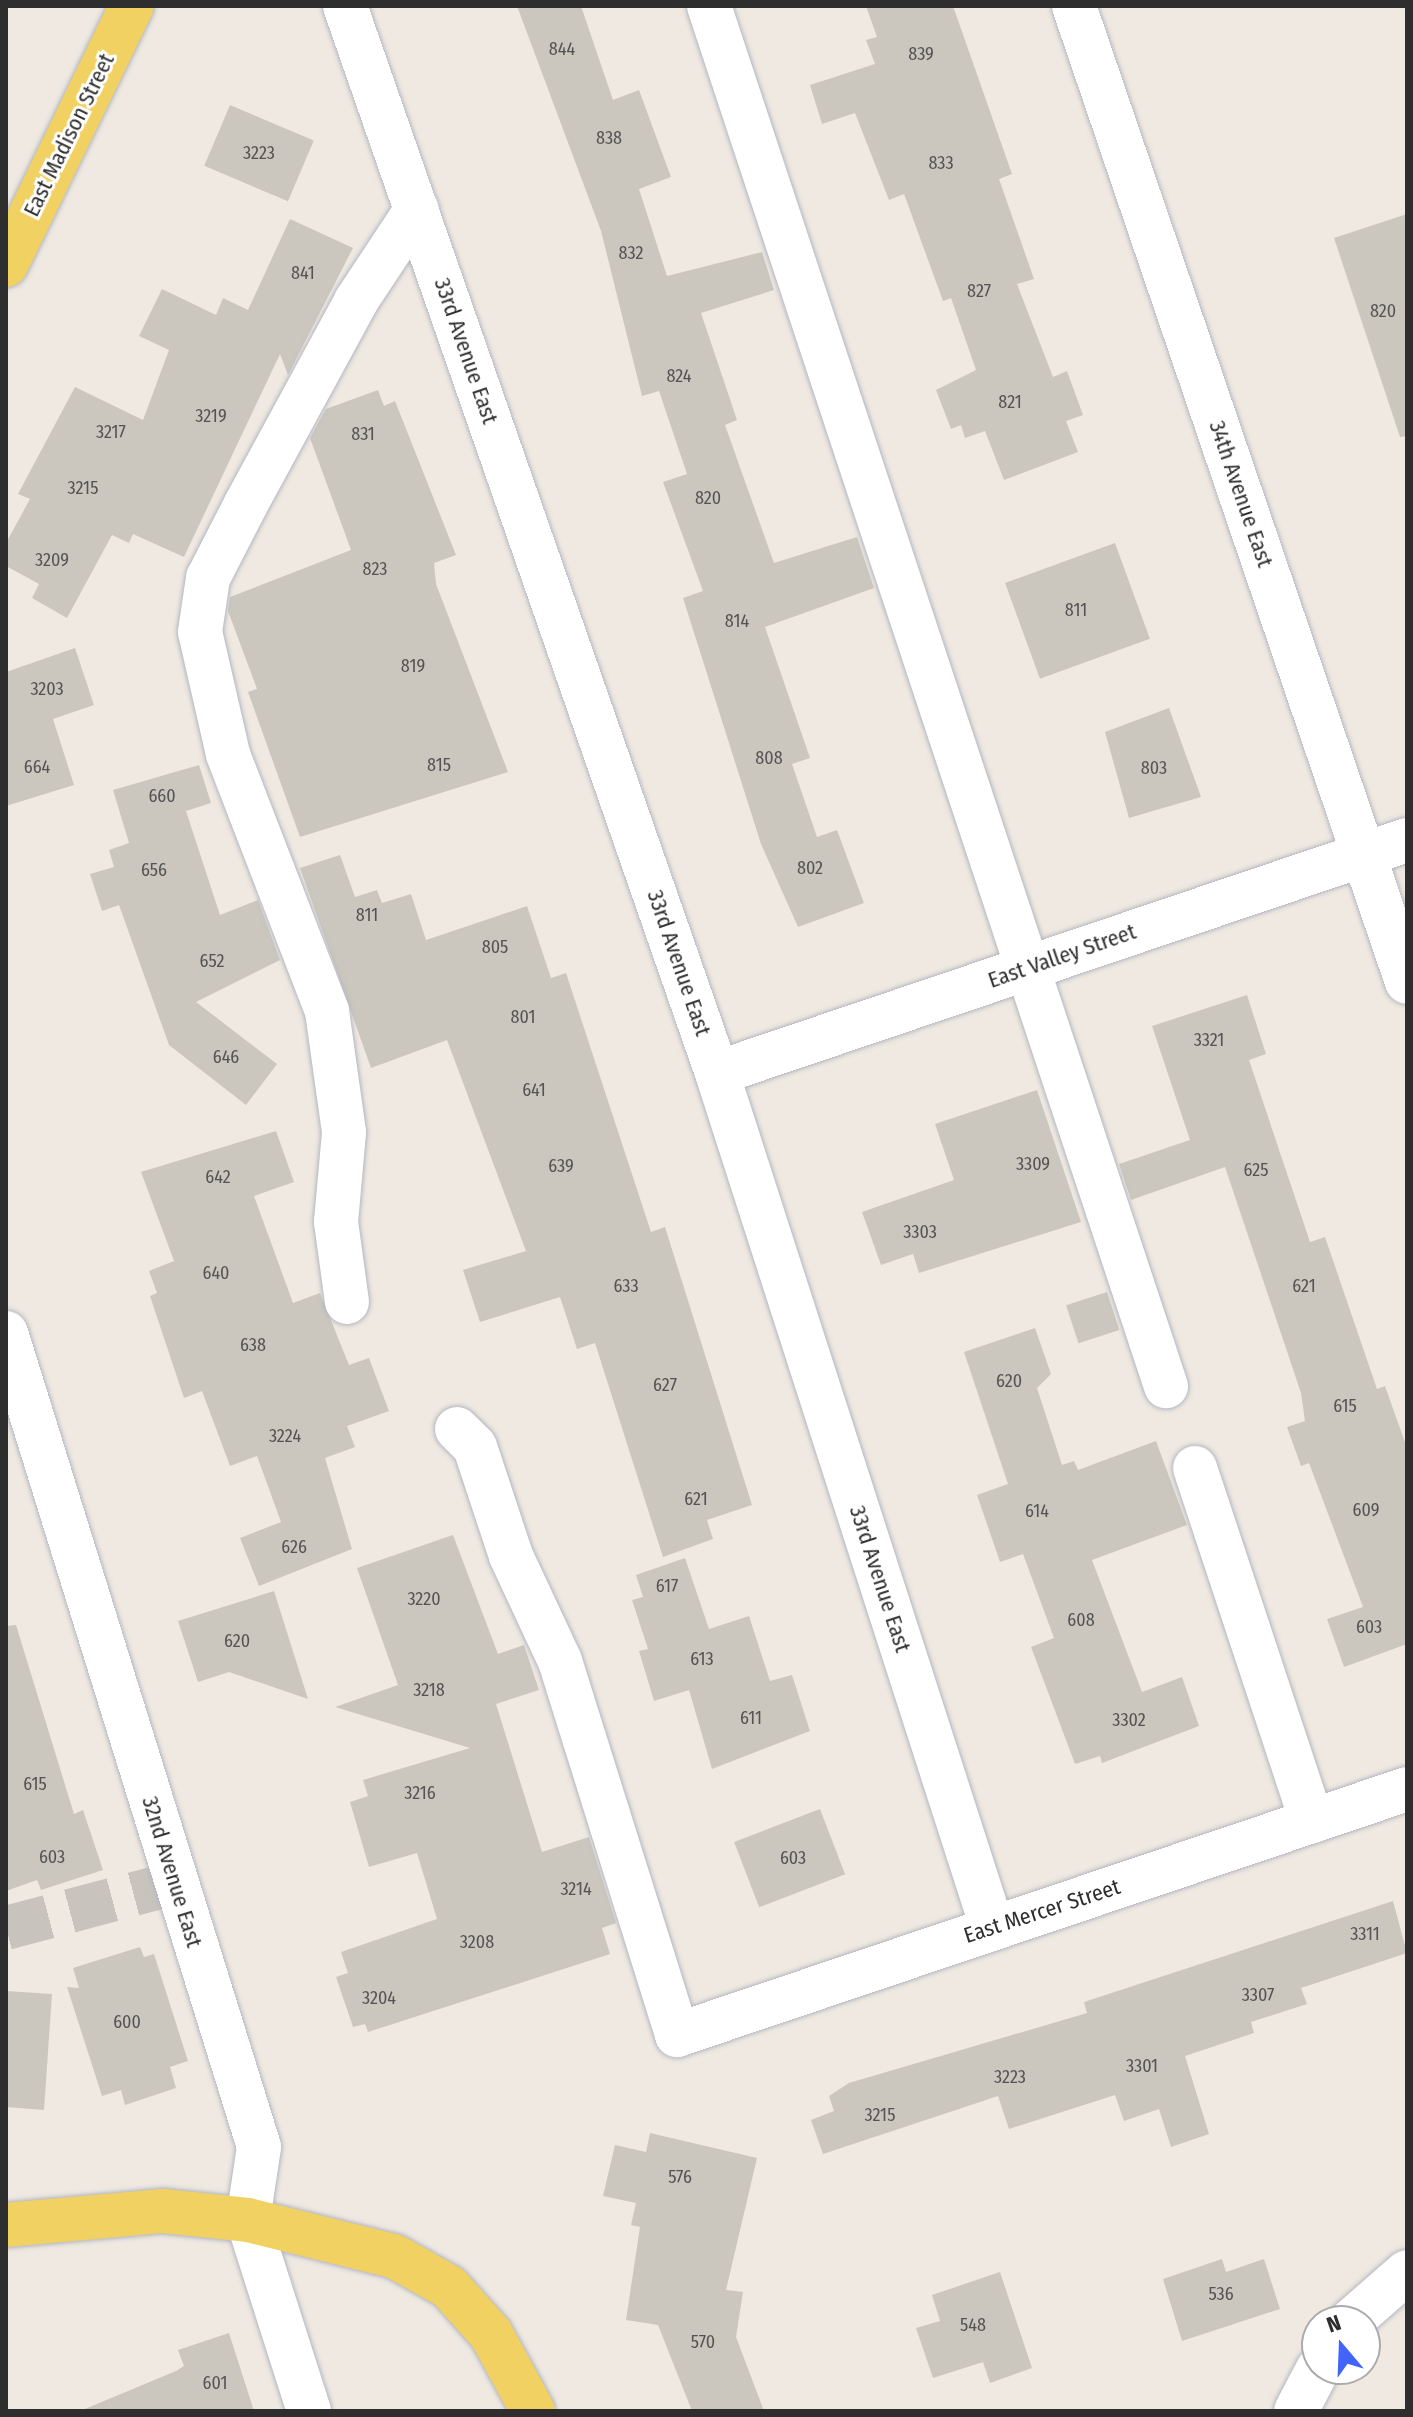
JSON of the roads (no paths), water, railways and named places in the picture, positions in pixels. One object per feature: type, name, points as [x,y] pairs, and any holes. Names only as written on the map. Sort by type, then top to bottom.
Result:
[{"type":"main road","name":"East Madison Street","points":[[6,265],[132,6]]},
{"type":"main road","points":[[6,2225],[163,2211],[248,2220],[394,2256],[449,2287],[491,2334],[533,2411]]},
{"type":"street","name":"33rd Avenue East","points":[[345,6],[717,1073],[992,1927]]},
{"type":"street","points":[[709,6],[1032,966],[1166,1386]]},
{"type":"street","name":"34th Avenue East","points":[[1074,6],[1407,982]]},
{"type":"street","points":[[347,1302],[336,1222],[344,1132],[327,1011],[228,754],[200,632],[208,578],[356,301],[417,209]]},
{"type":"street","name":"East Valley Street","points":[[717,1073],[1407,840]]},
{"type":"street","name":"32nd Avenue East","points":[[6,1333],[259,2147],[248,2220],[309,2411]]},
{"type":"street","name":"East Mercer Street","points":[[457,1429],[475,1447],[511,1556],[560,1661],[677,2035],[1407,1789]]},
{"type":"street","points":[[1195,1468],[1312,1821]]},
{"type":"street","points":[[1369,2305],[1407,2272]]},
{"type":"street","points":[[1296,2411],[1310,2385]]},
{"type":"tunnel","points":[[6,1928],[175,1883]]}]
